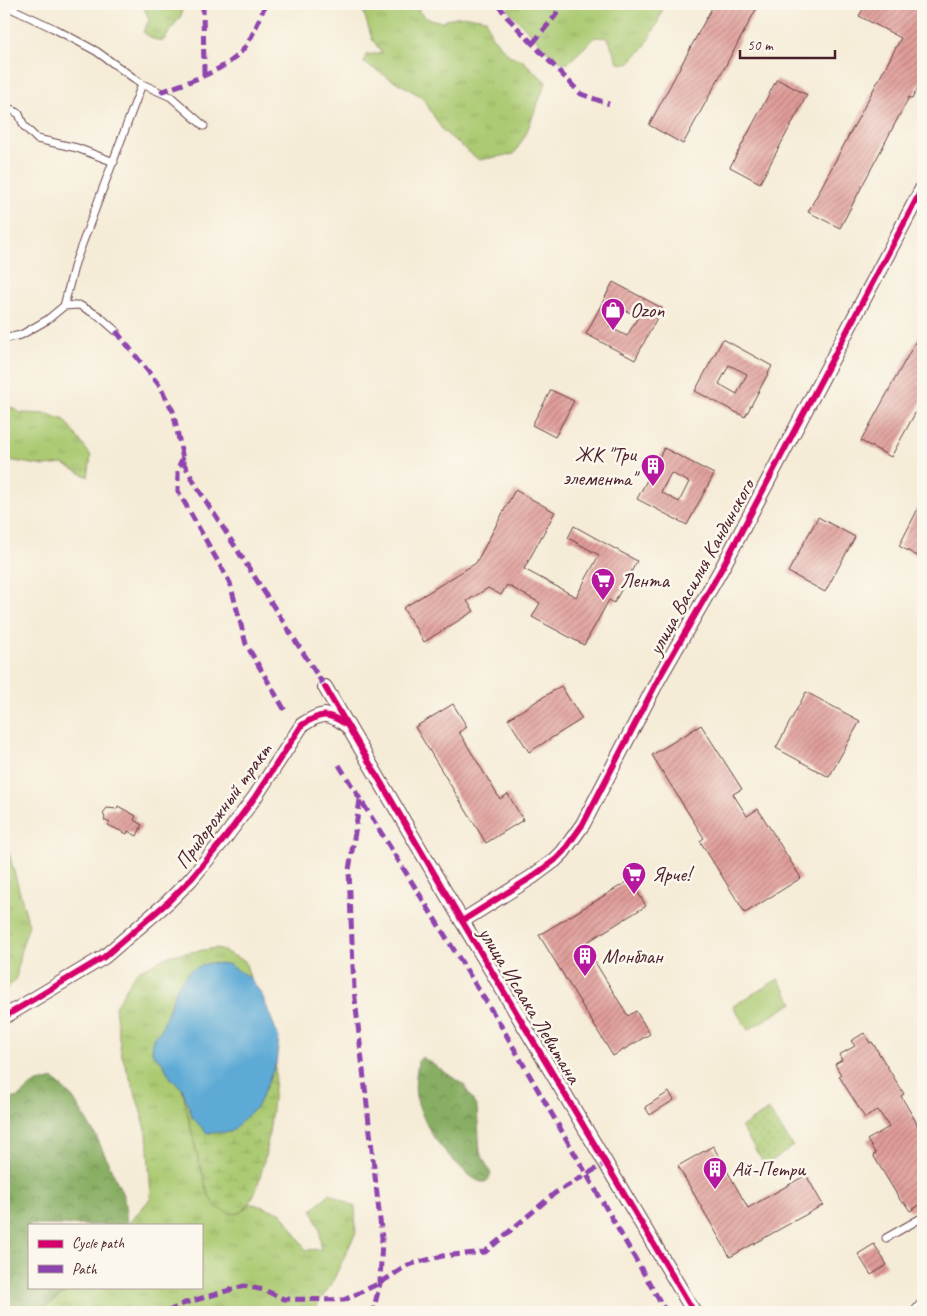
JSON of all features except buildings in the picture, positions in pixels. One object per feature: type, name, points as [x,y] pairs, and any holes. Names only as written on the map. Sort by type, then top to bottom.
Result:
[{"type":"street","name":"улица Василия Кандинского","points":[[462,921],[532,877],[555,860],[583,824],[659,678],[722,568],[923,187]]},
{"type":"street","name":"улица Исаака Левитана","points":[[325,687],[694,1312]]},
{"type":"street","name":"Придорожный тракт","points":[[4,1017],[104,957],[191,879],[255,797],[302,725],[313,718],[323,715],[334,716],[346,725]]},
{"type":"street","points":[[918,1312],[923,1306]]},
{"type":"lane","points":[[4,5],[96,51],[142,84],[171,97],[204,126]]},
{"type":"lane","points":[[64,306],[75,263],[142,84]]},
{"type":"lane","points":[[4,105],[19,114],[24,126],[37,139],[77,148],[114,162]]},
{"type":"lane","points":[[4,336],[7,338],[21,335],[47,320],[64,306],[79,305],[99,316],[116,331]]},
{"type":"lane","points":[[886,1238],[923,1217]]},
{"type":"green space","points":[[135,4],[183,4],[181,16],[163,41],[153,39],[143,32],[149,20],[144,7]]},
{"type":"green space","points":[[361,4],[425,4],[418,11],[426,18],[442,22],[447,19],[463,16],[486,19],[491,35],[509,55],[522,60],[546,82],[526,134],[514,154],[479,160],[443,131],[422,97],[364,63],[366,55],[382,53],[372,39]]},
{"type":"green space","points":[[507,4],[664,4],[657,24],[644,48],[628,64],[618,63],[608,38],[595,37],[567,64],[555,59],[511,13]]},
{"type":"green space","points":[[4,403],[21,413],[48,414],[65,420],[91,456],[88,477],[63,464],[45,466],[8,460],[4,463]]},
{"type":"green space","points":[[4,836],[29,925],[20,953],[16,980],[4,992]]},
{"type":"green space","points":[[217,948],[245,961],[250,978],[227,964],[177,987],[161,1030],[153,1038],[152,1053],[162,1062],[172,1080],[182,1088],[198,1159],[210,1197],[220,1208],[245,1209],[250,1203],[282,1213],[306,1250],[321,1249],[320,1229],[312,1210],[330,1193],[355,1207],[356,1232],[331,1285],[312,1312],[39,1312],[71,1288],[202,1288],[202,1224],[128,1224],[151,1198],[147,1133],[121,1053],[115,1007],[136,972],[171,955]]},
{"type":"green space","points":[[778,979],[793,1003],[748,1030],[733,1006]]},
{"type":"green space","points":[[422,1057],[464,1085],[477,1108],[480,1152],[491,1174],[488,1180],[484,1182],[479,1181],[465,1172],[444,1150],[429,1129],[419,1107],[415,1092],[418,1061]]},
{"type":"green space","points":[[276,1063],[270,1124],[260,1177],[252,1198],[242,1211],[229,1213],[215,1204],[208,1193],[182,1088],[193,1118],[266,1087]]},
{"type":"green space","points":[[54,1079],[73,1098],[97,1138],[124,1197],[127,1224],[28,1224],[28,1288],[71,1288],[39,1312],[4,1312],[4,1097],[17,1098],[33,1084]]},
{"type":"green space","points":[[769,1110],[793,1147],[765,1165],[741,1127]]},
{"type":"water","points":[[208,963],[228,964],[250,978],[262,995],[279,1038],[276,1063],[257,1106],[231,1132],[207,1133],[193,1118],[182,1088],[172,1080],[162,1062],[152,1053],[153,1038],[161,1030],[177,987],[189,971]]},
{"type":"marked path","points":[[203,4],[204,75]]},
{"type":"marked path","points":[[498,4],[507,17],[581,94],[609,104]]},
{"type":"marked path","points":[[533,43],[556,15],[560,4]]},
{"type":"marked path","points":[[160,92],[203,76],[233,60],[248,43],[265,5]]},
{"type":"marked path","points":[[116,331],[159,385],[173,411],[184,464],[325,687]]},
{"type":"marked path","points":[[183,457],[178,468],[178,491],[230,583],[246,644],[287,714]]},
{"type":"marked path","points":[[339,765],[500,1024],[666,1312]]},
{"type":"marked path","points":[[360,800],[349,870],[354,990],[382,1238],[380,1283],[373,1312]]},
{"type":"marked path","points":[[167,1312],[185,1303],[244,1286],[264,1290],[284,1299],[344,1300],[380,1283],[408,1265],[442,1256],[485,1252],[555,1193],[606,1163]]},
{"type":"cycle path","points":[[462,921],[532,877],[555,860],[583,824],[659,678],[722,568],[923,187]]},
{"type":"cycle path","points":[[325,687],[694,1312]]},
{"type":"cycle path","points":[[4,1017],[104,957],[168,902],[191,879],[224,839],[255,797],[302,725],[319,716],[334,717],[345,724]]},
{"type":"place","name":"Ozon","points":[[613,331]]},
{"type":"place","name":"ЖК \"Три элемента\"","points":[[653,487]]},
{"type":"place","name":"Лента","points":[[603,601]]},
{"type":"place","name":"Ярче!","points":[[634,895]]},
{"type":"place","name":"Монблан","points":[[585,977]]},
{"type":"place","name":"Ай-Петри","points":[[715,1190]]}]
